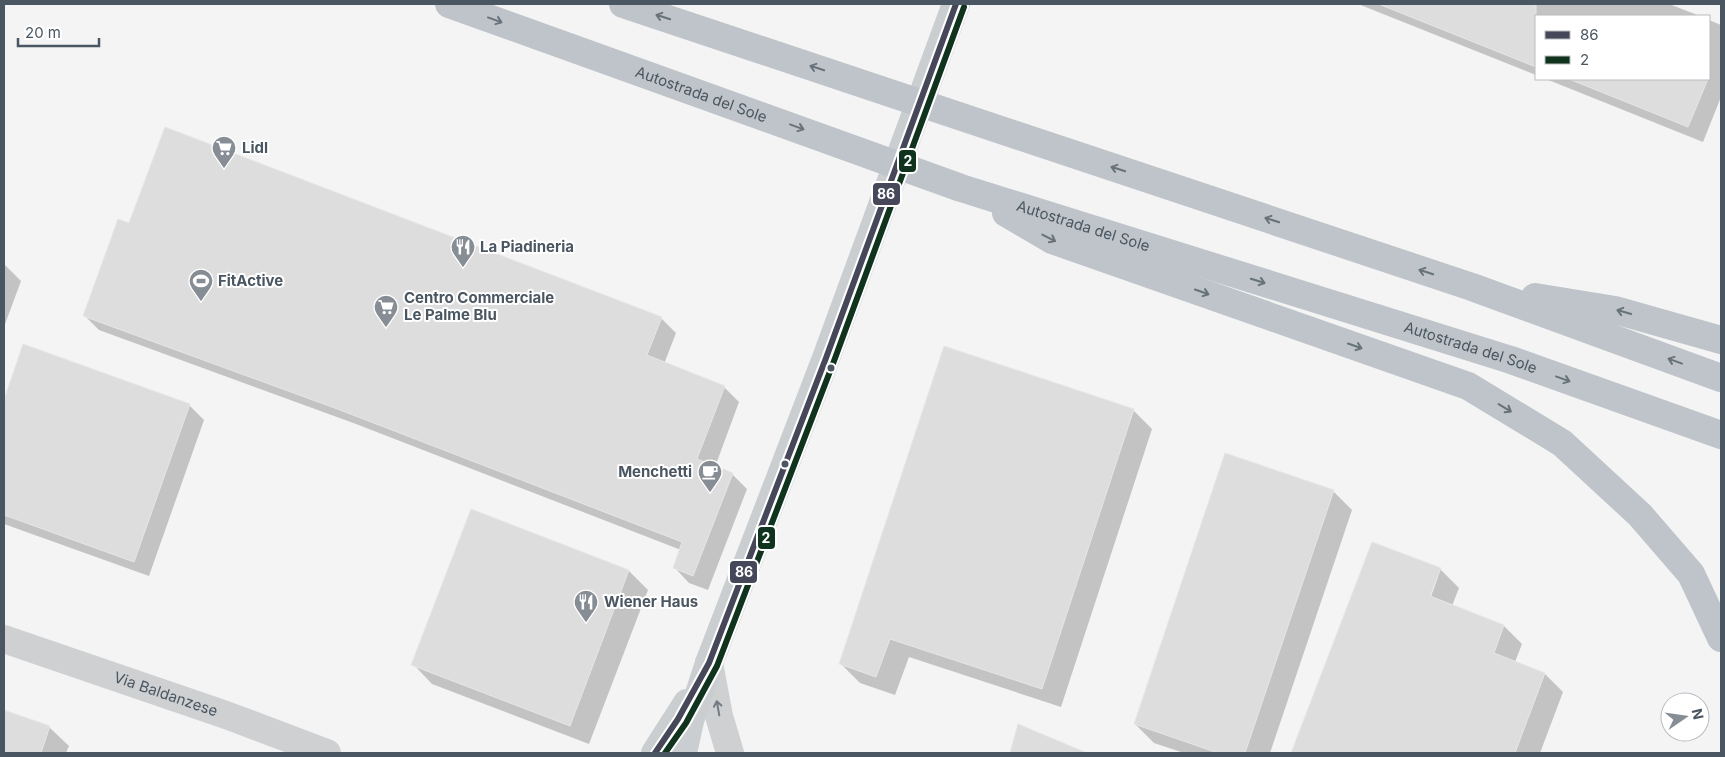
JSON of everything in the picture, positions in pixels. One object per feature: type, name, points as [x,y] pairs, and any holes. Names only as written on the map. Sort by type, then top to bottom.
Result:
[{"type":"highway","name":"Autostrada del Sole","points":[[449,4],[844,144],[951,184],[1512,360],[1721,435]]},
{"type":"highway","points":[[623,4],[1472,287],[1721,378]]},
{"type":"highway","points":[[951,184],[1052,240],[1468,386],[1562,443],[1640,515],[1691,574],[1721,638]]},
{"type":"highway","points":[[1472,287],[1615,310],[1721,340]]},
{"type":"main road","points":[[682,753],[690,721],[709,663],[826,358],[956,4]]},
{"type":"main road","points":[[654,753],[678,719],[709,663]]},
{"type":"street","name":"Via Baldanzese","points":[[4,639],[226,715],[327,753]]},
{"type":"street","points":[[709,663],[719,716],[730,753]]},
{"type":"building","points":[[1536,4],[1535,67],[1381,5]]},
{"type":"building","points":[[1571,80],[1708,80],[1688,127]]},
{"type":"building","name":"Centro Commerciale Le Palme Blu","points":[[165,127],[662,317],[647,355],[725,386],[697,459],[733,473],[693,576],[673,568],[682,542],[340,410],[83,316],[118,219],[129,223]]},
{"type":"building","points":[[23,344],[190,404],[134,562],[4,515],[4,400]]},
{"type":"building","points":[[944,346],[1134,409],[1042,689],[890,639],[876,677],[839,664]]},
{"type":"building","points":[[1225,453],[1334,490],[1245,753],[1218,753],[1134,724]]},
{"type":"building","points":[[471,509],[629,570],[570,726],[411,665]]},
{"type":"building","points":[[1372,542],[1441,568],[1430,596],[1504,625],[1494,653],[1545,673],[1515,753],[1291,753]]},
{"type":"building","points":[[4,710],[50,726],[41,753],[4,753]]},
{"type":"building","points":[[1018,724],[1087,753],[1010,753]]},
{"type":"transit line","name":"86","points":[[655,753],[678,719],[709,663],[826,358],[956,4]]},
{"type":"transit line","name":"2","points":[[665,753],[686,723],[717,666],[834,361],[964,7]]},
{"type":"place","name":"Lidl","points":[[224,169]]},
{"type":"place","name":"La Piadineria","points":[[463,268]]},
{"type":"place","name":"FitActive","points":[[201,302]]},
{"type":"place","name":"Centro Commerciale Le Palme Blu","points":[[386,328]]},
{"type":"place","name":"Menchetti","points":[[710,493]]},
{"type":"place","name":"Wiener Haus","points":[[586,623]]}]
